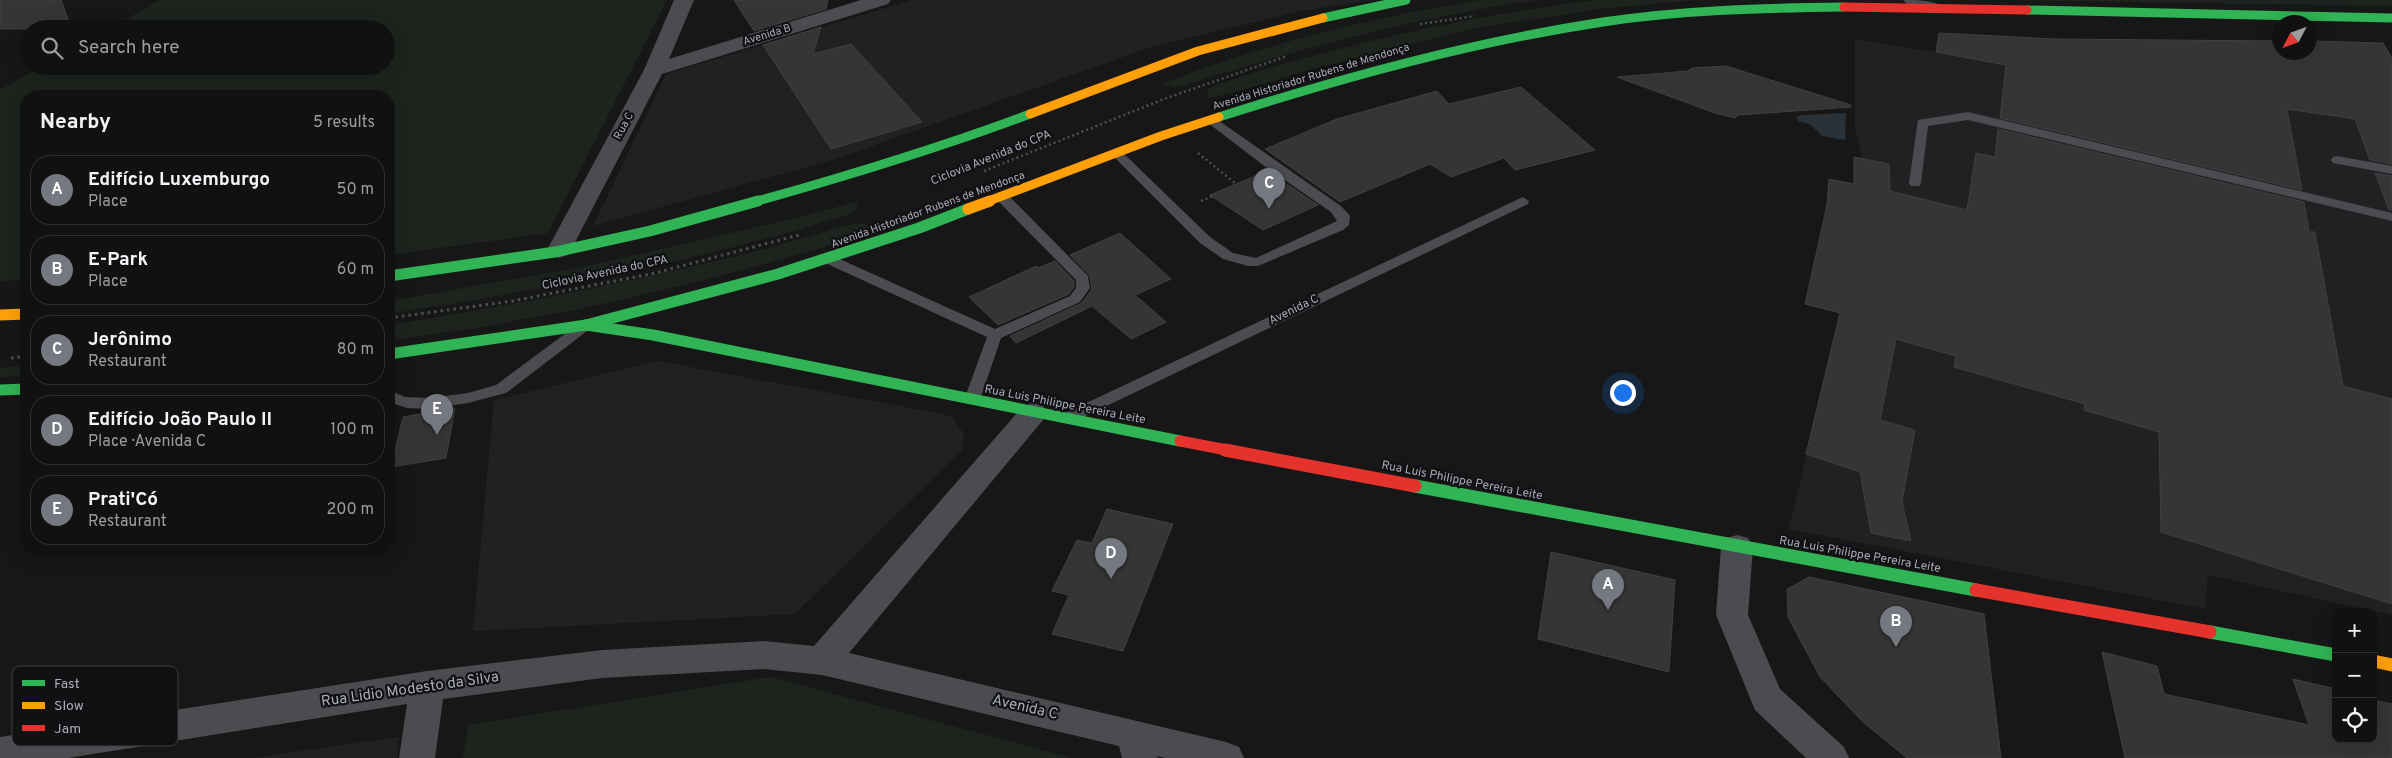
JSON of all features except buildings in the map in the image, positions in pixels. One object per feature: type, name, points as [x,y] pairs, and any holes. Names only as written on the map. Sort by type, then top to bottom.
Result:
[{"type":"main road","points":[[395,275],[607,241],[793,192],[998,127],[1168,61],[1303,22],[1406,0]]},
{"type":"main road","name":"Avenida Historiador Rubens de Mendonça","points":[[395,353],[586,324],[679,302],[828,259],[1002,197],[1173,132],[1312,87],[1413,59],[1525,34],[1634,17],[1719,9],[1811,6],[1933,7],[2390,18]]},
{"type":"main road","points":[[0,315],[20,314]]},
{"type":"main road","name":"Rua Luis Philippe Pereira Leite","points":[[586,324],[663,336],[1033,413],[1738,547],[2332,653]]},
{"type":"main road","points":[[0,390],[20,389]]},
{"type":"main road","points":[[2377,662],[2392,665]]},
{"type":"street","name":"Rua C","points":[[559,250],[654,70],[684,0]]},
{"type":"street","name":"Avenida B","points":[[654,70],[881,0]]},
{"type":"street","points":[[1913,0],[1933,7]]},
{"type":"street","points":[[822,661],[1033,413]]},
{"type":"street","points":[[1738,547],[1732,615],[1767,699],[1831,758]]},
{"type":"street","name":"Rua Lidio Modesto da Silva","points":[[178,726],[427,686],[612,664],[764,655],[822,661]]},
{"type":"street","name":"Avenida C","points":[[822,661],[1137,746],[1226,758]]},
{"type":"street","points":[[417,758],[427,686]]},
{"type":"street","name":"Rua Lidio Modesto da Silva","points":[[0,754],[50,746]]},
{"type":"lane","points":[[1915,182],[1922,123],[1968,116],[2392,217]]},
{"type":"lane","points":[[1116,153],[1178,212],[1242,261],[1258,262],[1338,227],[1344,222],[1343,216],[1212,120]]},
{"type":"lane","points":[[2336,160],[2392,170]]},
{"type":"lane","points":[[972,400],[995,335],[1075,299],[1083,288],[1083,278],[1002,197]]},
{"type":"lane","name":"Avenida C","points":[[1065,419],[1523,201]]},
{"type":"lane","points":[[828,259],[995,335]]},
{"type":"lane","points":[[395,398],[404,403],[420,405],[494,392],[511,383],[586,324]]},
{"type":"path","points":[[1415,25],[1484,15]]},
{"type":"path","name":"Ciclovia Avenida do CPA","points":[[979,173],[1164,99],[1289,56]]},
{"type":"path","points":[[1173,132],[1236,184]]},
{"type":"path","name":"Ciclovia Avenida do CPA","points":[[395,317],[513,301],[655,272],[799,235]]},
{"type":"shaded area","points":[[160,0],[667,0],[548,233],[395,254],[395,90],[20,90],[20,280],[0,281],[0,90],[26,75],[395,75],[395,20],[125,20]]},
{"type":"shaded area","points":[[912,0],[1371,0],[1301,11],[1154,46],[836,159],[593,226],[666,74]]},
{"type":"shaded area","points":[[1480,0],[1538,0],[1401,25],[1267,60],[1178,87],[1159,85],[1238,57],[1317,34],[1397,15]]},
{"type":"shaded area","points":[[1595,0],[1697,0],[1598,9],[1471,29],[1304,71],[1265,84],[1206,99],[1209,89],[1218,84],[1358,44],[1499,14]]},
{"type":"shaded area","points":[[2001,0],[2392,0],[2392,6]]},
{"type":"shaded area","points":[[1855,39],[2392,126],[2392,615],[2377,612],[2377,608],[2360,608],[2208,575],[2205,609],[1789,529],[1840,313],[1826,224],[1829,179],[1858,185],[1862,159],[1855,128]]},
{"type":"shaded area","points":[[1846,113],[1845,140],[1822,136],[1810,124],[1798,121],[1796,117],[1801,115]]},
{"type":"shaded area","points":[[859,201],[856,209],[850,214],[737,246],[621,273],[395,313],[395,300],[588,266],[804,216]]},
{"type":"shaded area","points":[[857,223],[875,226],[822,248],[705,280],[585,308],[395,340],[395,324],[527,301],[663,273],[754,252]]},
{"type":"shaded area","points":[[658,361],[943,414],[953,418],[964,434],[962,450],[795,614],[473,631],[494,400]]},
{"type":"shaded area","points":[[20,366],[20,376],[0,377],[0,368]]},
{"type":"shaded area","points":[[771,677],[1072,758],[463,758],[468,725]]},
{"type":"shaded area","points":[[399,737],[397,758],[252,758]]},
{"type":"traffic: fast","points":[[1323,18],[1406,0]]},
{"type":"traffic: fast","points":[[1219,117],[1372,71],[1449,51],[1527,35],[1604,22],[1683,13],[1763,8],[1844,7]]},
{"type":"traffic: fast","points":[[2027,10],[2392,18]]},
{"type":"traffic: fast","points":[[395,275],[555,252],[650,231],[851,175],[961,140],[1030,114]]},
{"type":"traffic: fast","points":[[395,353],[586,325],[778,274],[919,228],[968,209]]},
{"type":"traffic: fast","points":[[586,325],[653,335],[1180,441]]},
{"type":"traffic: fast","points":[[0,390],[20,389]]},
{"type":"traffic: fast","points":[[1415,486],[1976,590]]},
{"type":"traffic: fast","points":[[2210,632],[2332,654]]},
{"type":"traffic: slow","points":[[1030,114],[1198,51],[1323,18]]},
{"type":"traffic: slow","points":[[968,209],[1161,136],[1219,117]]},
{"type":"traffic: slow","points":[[0,315],[20,314]]},
{"type":"traffic: slow","points":[[2377,662],[2392,665]]},
{"type":"traffic: jam","points":[[1844,7],[2027,10]]},
{"type":"traffic: jam","points":[[1180,441],[1415,486]]},
{"type":"traffic: jam","points":[[1976,590],[2210,632]]},
{"type":"place","name":"Jerônimo","points":[[1269,209]]},
{"type":"place","name":"Prati'Có","points":[[437,435]]},
{"type":"place","name":"Edifício João Paulo II","points":[[1111,579]]},
{"type":"place","name":"Edifício Luxemburgo","points":[[1608,610]]},
{"type":"place","name":"E-Park","points":[[1896,647]]}]
